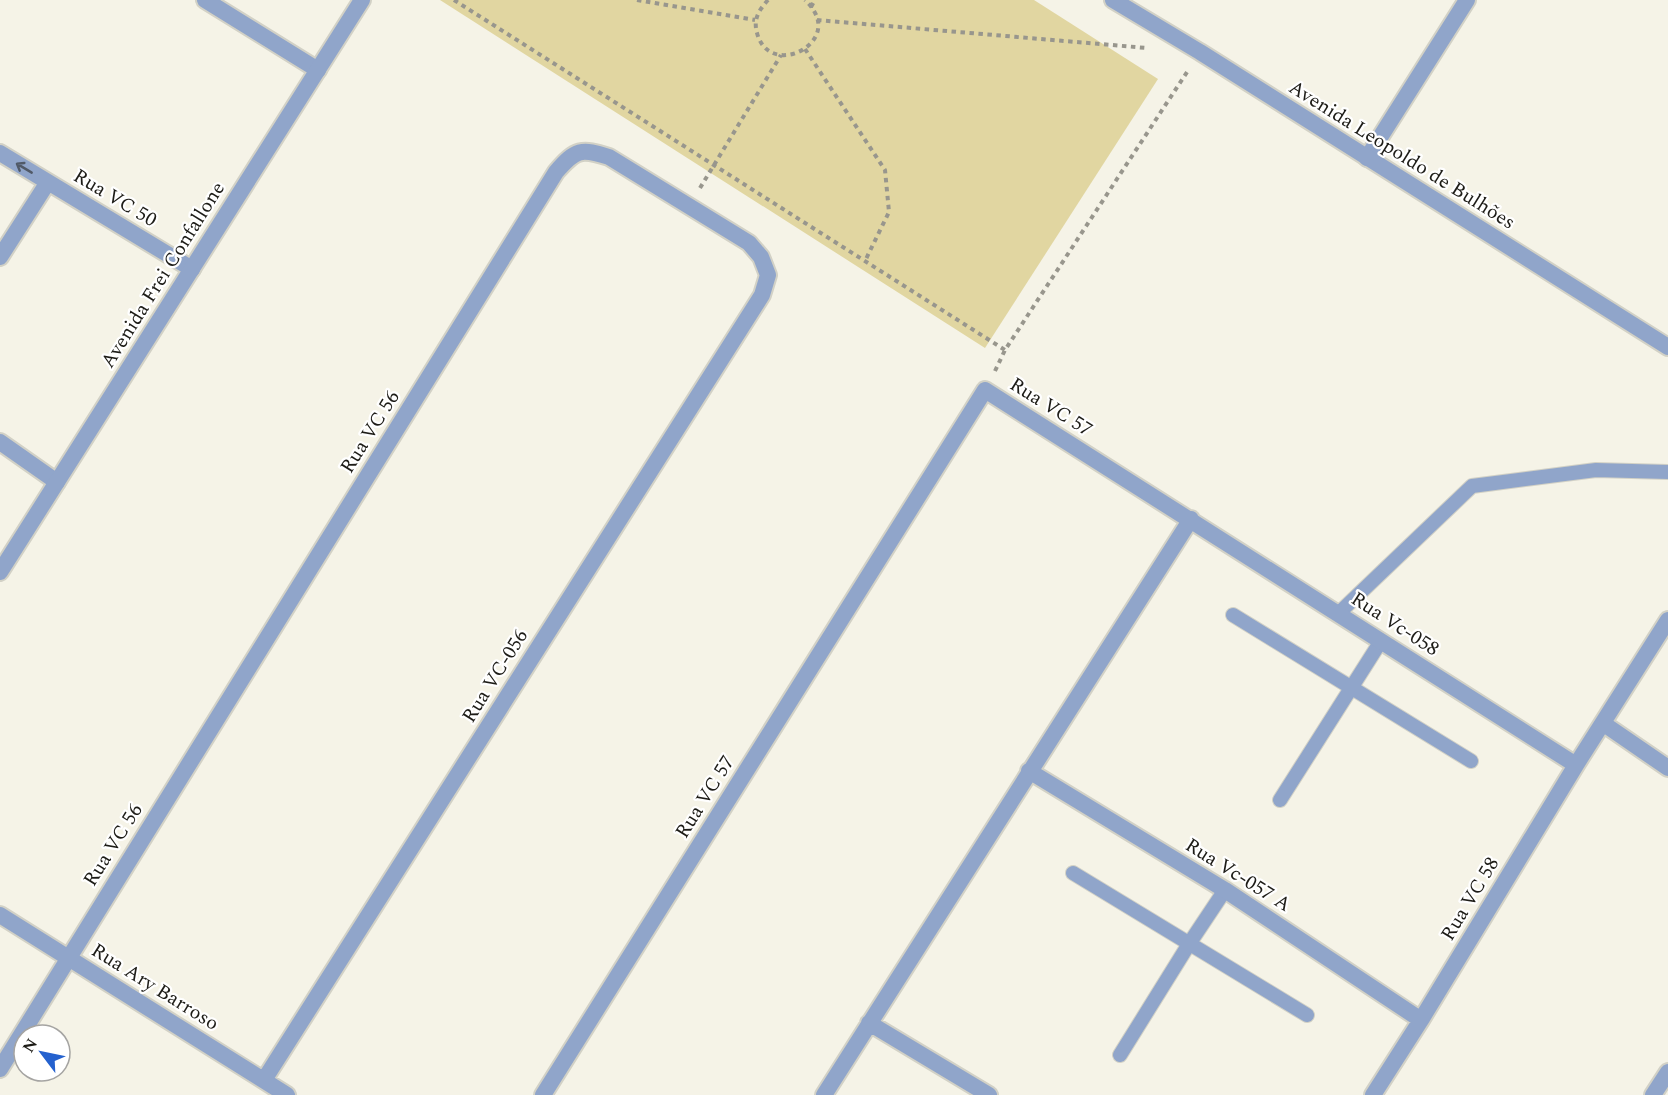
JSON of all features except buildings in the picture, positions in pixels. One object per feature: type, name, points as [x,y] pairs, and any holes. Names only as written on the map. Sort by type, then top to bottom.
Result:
[{"type":"street","points":[[205,0],[318,70]]},
{"type":"street","name":"Avenida Frei Confallone","points":[[0,572],[362,0]]},
{"type":"street","name":"Avenida Leopoldo de Bulhões","points":[[1113,0],[1200,52],[1668,347]]},
{"type":"street","points":[[1367,158],[1467,0]]},
{"type":"street","name":"Rua VC 56","points":[[0,1069],[569,157],[588,150],[609,157],[689,204],[748,243],[760,257],[768,275],[762,296]]},
{"type":"street","name":"Rua VC 50","points":[[0,153],[192,269]]},
{"type":"street","name":"Rua VC 50","points":[[0,258],[48,182]]},
{"type":"street","name":"Rua VC-056","points":[[264,1080],[762,296]]},
{"type":"street","name":"Rua VC 57","points":[[543,1095],[985,390],[1191,519]]},
{"type":"street","points":[[0,442],[57,482]]},
{"type":"street","points":[[824,1095],[1191,519]]},
{"type":"street","name":"Rua Vc-058","points":[[1191,519],[1576,765]]},
{"type":"street","name":"Rua VC 58","points":[[1373,1095],[1668,620]]},
{"type":"street","points":[[1604,724],[1668,768]]},
{"type":"street","name":"Rua Vc-057 A","points":[[1029,771],[1225,890],[1421,1020]]},
{"type":"street","name":"Rua Ary Barroso","points":[[0,915],[287,1095]]},
{"type":"street","points":[[869,1023],[989,1095]]},
{"type":"street","points":[[1653,1095],[1668,1072]]},
{"type":"lane","points":[[1338,613],[1473,486],[1596,470],[1668,472]]},
{"type":"lane","points":[[1233,615],[1471,761]]},
{"type":"lane","points":[[1280,800],[1381,641]]},
{"type":"lane","points":[[1072,873],[1307,1015]]},
{"type":"lane","points":[[1120,1055],[1225,890]]},
{"type":"path","points":[[454,0],[1005,350]]},
{"type":"path","points":[[637,0],[755,20]]},
{"type":"path","points":[[768,0],[759,10],[755,20],[758,38],[764,47],[781,56],[795,55],[805,49],[815,37],[817,20],[805,0]]},
{"type":"path","points":[[811,7],[815,0]]},
{"type":"path","points":[[817,20],[1153,48]]},
{"type":"path","points":[[805,49],[885,170],[889,212],[865,261]]},
{"type":"path","points":[[985,390],[1005,350],[1200,52]]},
{"type":"path","points":[[689,204],[715,166],[781,56]]},
{"type":"shaded area","points":[[440,0],[1034,0],[1158,79],[985,348]]}]
